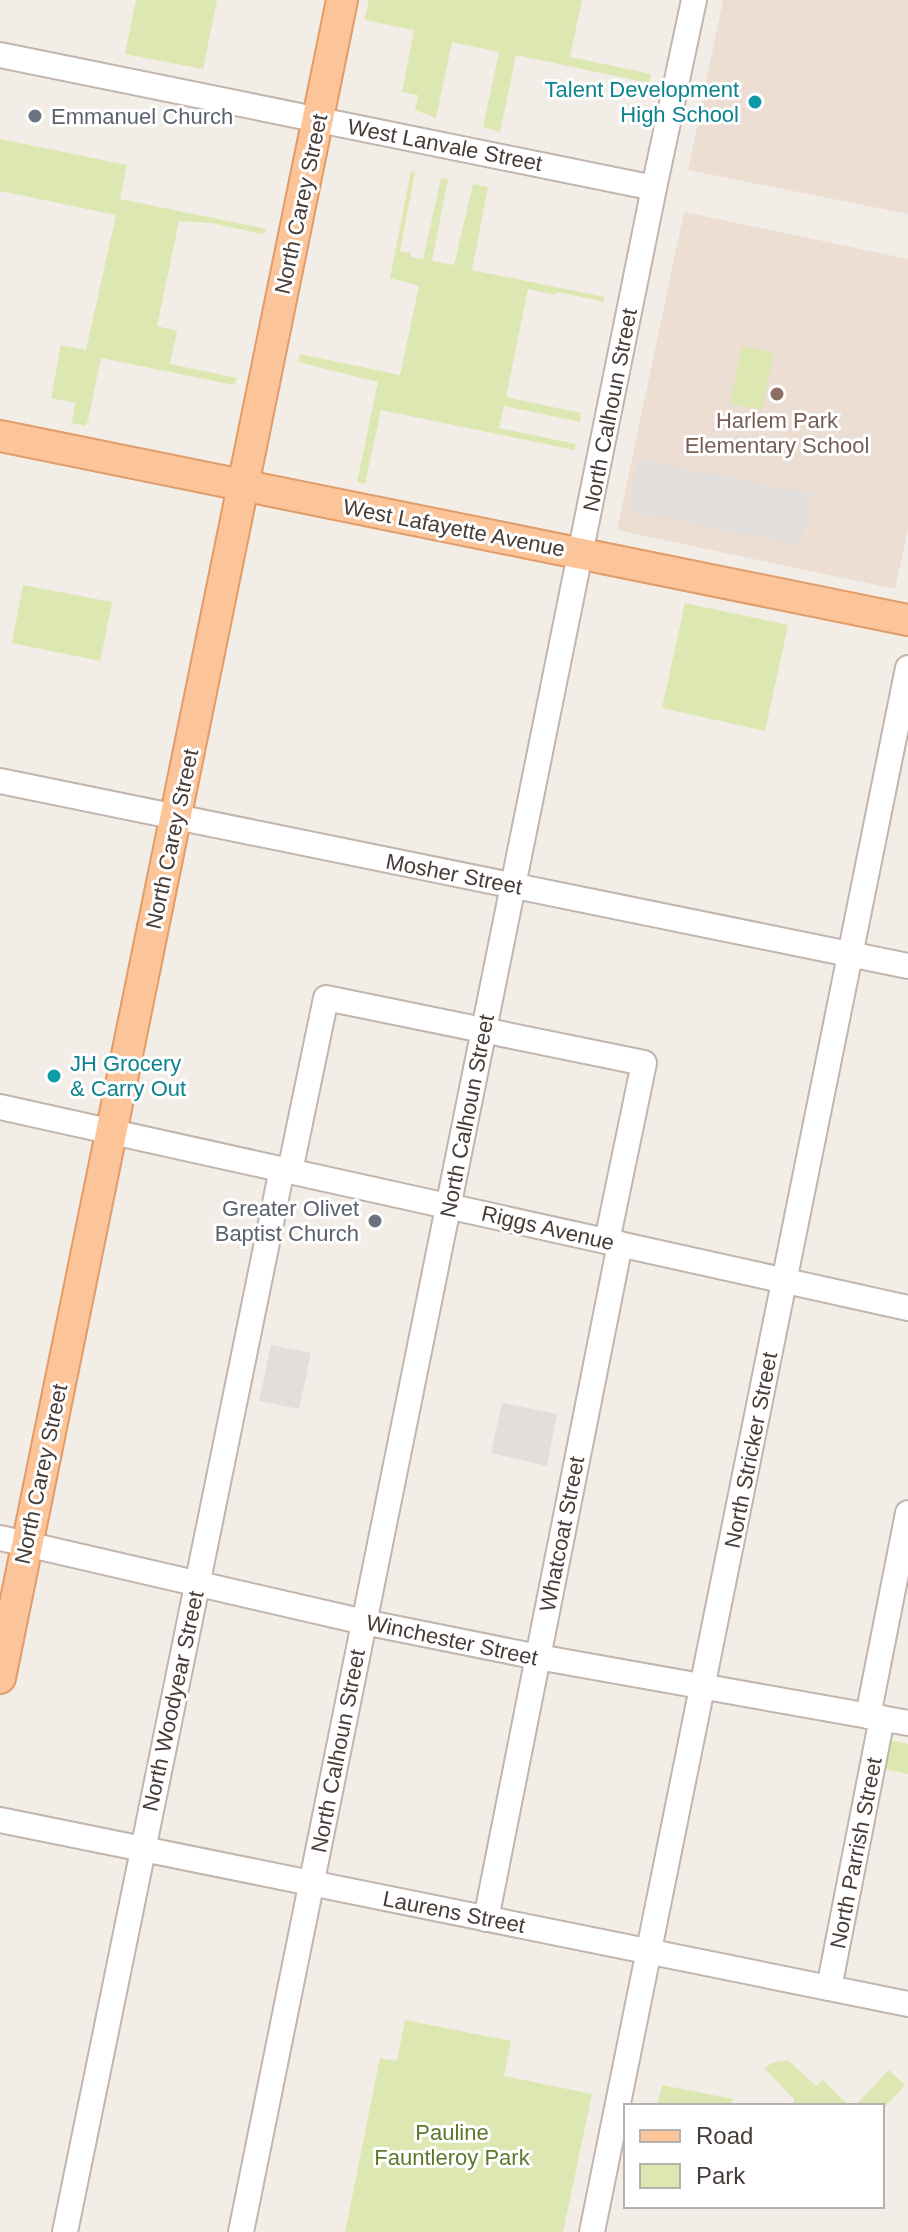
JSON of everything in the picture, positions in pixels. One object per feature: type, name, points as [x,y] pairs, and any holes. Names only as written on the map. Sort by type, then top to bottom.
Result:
[{"type":"main road","name":"North Carey Street","points":[[0,1678],[13,1542],[112,1131],[342,0]]},
{"type":"main road","name":"West Lafayette Avenue","points":[[0,436],[908,620]]},
{"type":"street","name":"North Calhoun Street","points":[[241,2232],[694,0]]},
{"type":"street","name":"West Lanvale Street","points":[[0,55],[654,188]]},
{"type":"street","name":"North Stricker Street","points":[[592,2232],[908,668]]},
{"type":"street","name":"Mosher Street","points":[[0,781],[908,966]]},
{"type":"street","name":"North Woodyear Street","points":[[65,2232],[197,1584],[326,998],[483,1030]]},
{"type":"street","name":"Whatcoat Street","points":[[483,1030],[644,1063],[538,1657],[486,1919]]},
{"type":"street","name":"Riggs Avenue","points":[[0,1107],[908,1308]]},
{"type":"street","name":"North Parrish Street","points":[[829,1988],[908,1513]]},
{"type":"street","name":"Winchester Street","points":[[13,1542],[364,1622],[538,1657],[908,1723]]},
{"type":"street","name":"Laurens Street","points":[[0,1820],[908,2004]]},
{"type":"shaded area","name":"Talent Development High School","points":[[723,0],[908,0],[908,214],[688,170]]},
{"type":"shaded area","name":"Harlem Park Elementary School","points":[[684,212],[908,259],[908,529],[895,589],[617,530]]},
{"type":"shaded area","points":[[638,459],[812,494],[801,545],[628,510]]},
{"type":"shaded area","points":[[271,1345],[311,1353],[299,1409],[259,1401]]},
{"type":"shaded area","points":[[502,1403],[557,1414],[547,1466],[491,1453]]},
{"type":"green space","points":[[136,0],[217,0],[203,69],[125,54]]},
{"type":"green space","points":[[369,0],[582,0],[570,57],[651,74],[649,83],[516,55],[500,132],[483,127],[499,52],[452,42],[436,118],[415,110],[418,95],[402,92],[414,30],[364,20]]},
{"type":"green space","points":[[0,139],[127,165],[120,199],[267,229],[262,234],[211,223],[179,221],[157,326],[177,331],[170,364],[237,378],[234,385],[101,358],[88,421],[85,426],[72,423],[75,403],[51,398],[61,345],[86,350],[116,215],[0,191]]},
{"type":"green space","points":[[411,171],[415,172],[400,251],[423,259],[441,178],[448,179],[432,261],[454,265],[473,184],[488,187],[472,270],[605,297],[602,305],[602,301],[528,289],[506,397],[581,413],[580,422],[504,406],[499,428],[576,444],[574,450],[381,410],[365,484],[357,482],[378,382],[298,362],[300,354],[400,375],[419,286],[390,278]]},
{"type":"green space","points":[[742,346],[774,352],[762,410],[730,404]]},
{"type":"green space","points":[[23,585],[112,602],[100,661],[12,643]]},
{"type":"green space","points":[[685,603],[788,625],[765,731],[662,708]]},
{"type":"green space","points":[[890,1740],[908,1744],[908,1774],[884,1769]]},
{"type":"green space","name":"Pauline Fauntleroy Park","points":[[405,2020],[511,2041],[504,2076],[592,2094],[563,2232],[345,2232],[380,2058],[397,2061]]},
{"type":"green space","points":[[788,2060],[816,2086],[823,2080],[847,2104],[793,2104],[794,2099],[765,2069],[771,2063]]},
{"type":"green space","points":[[889,2070],[905,2085],[884,2108],[884,2104],[857,2104]]},
{"type":"green space","points":[[662,2085],[733,2099],[732,2104],[657,2104]]},
{"type":"place","name":"Talent Development High School","points":[[755,102]]},
{"type":"place","name":"Emmanuel Church","points":[[35,116]]},
{"type":"place","name":"Harlem Park Elementary School","points":[[777,394]]},
{"type":"place","name":"JH Grocery & Carry Out","points":[[54,1076]]},
{"type":"place","name":"Greater Olivet Baptist Church","points":[[375,1221]]}]
